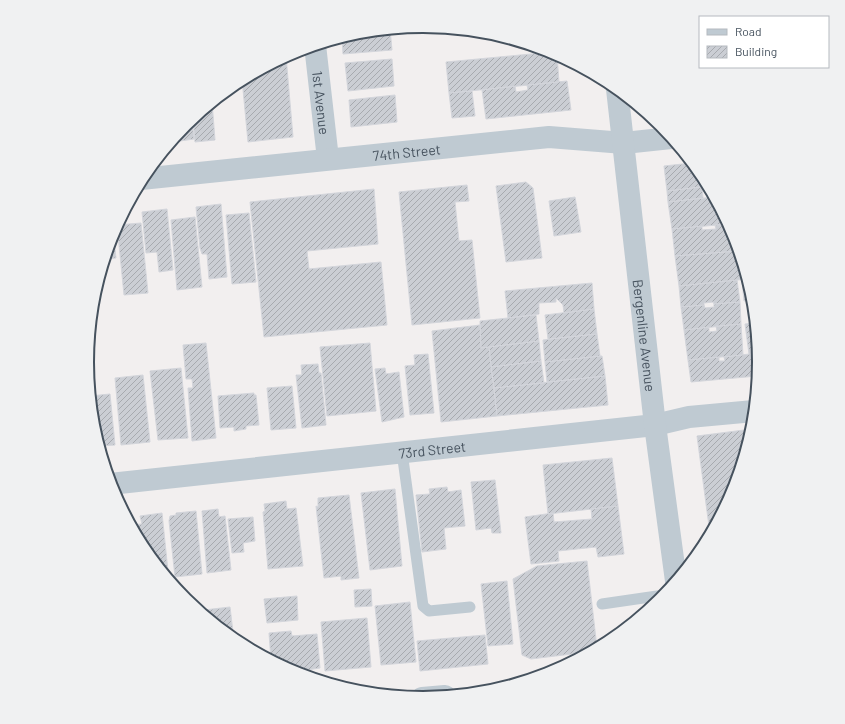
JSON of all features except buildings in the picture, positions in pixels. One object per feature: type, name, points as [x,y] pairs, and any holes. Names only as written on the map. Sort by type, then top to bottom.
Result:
[{"type":"street","name":"1st Avenue","points":[[316,51],[328,159]]},
{"type":"street","name":"Bergenline Avenue","points":[[618,97],[655,425],[675,573]]},
{"type":"street","name":"74th Street","points":[[150,178],[549,137],[624,143],[664,139]]},
{"type":"street","name":"73rd Street","points":[[117,483],[655,425],[688,417],[748,412]]},
{"type":"lane","points":[[402,452],[423,606],[429,611],[470,607]]},
{"type":"lane","points":[[602,604],[653,597]]}]
